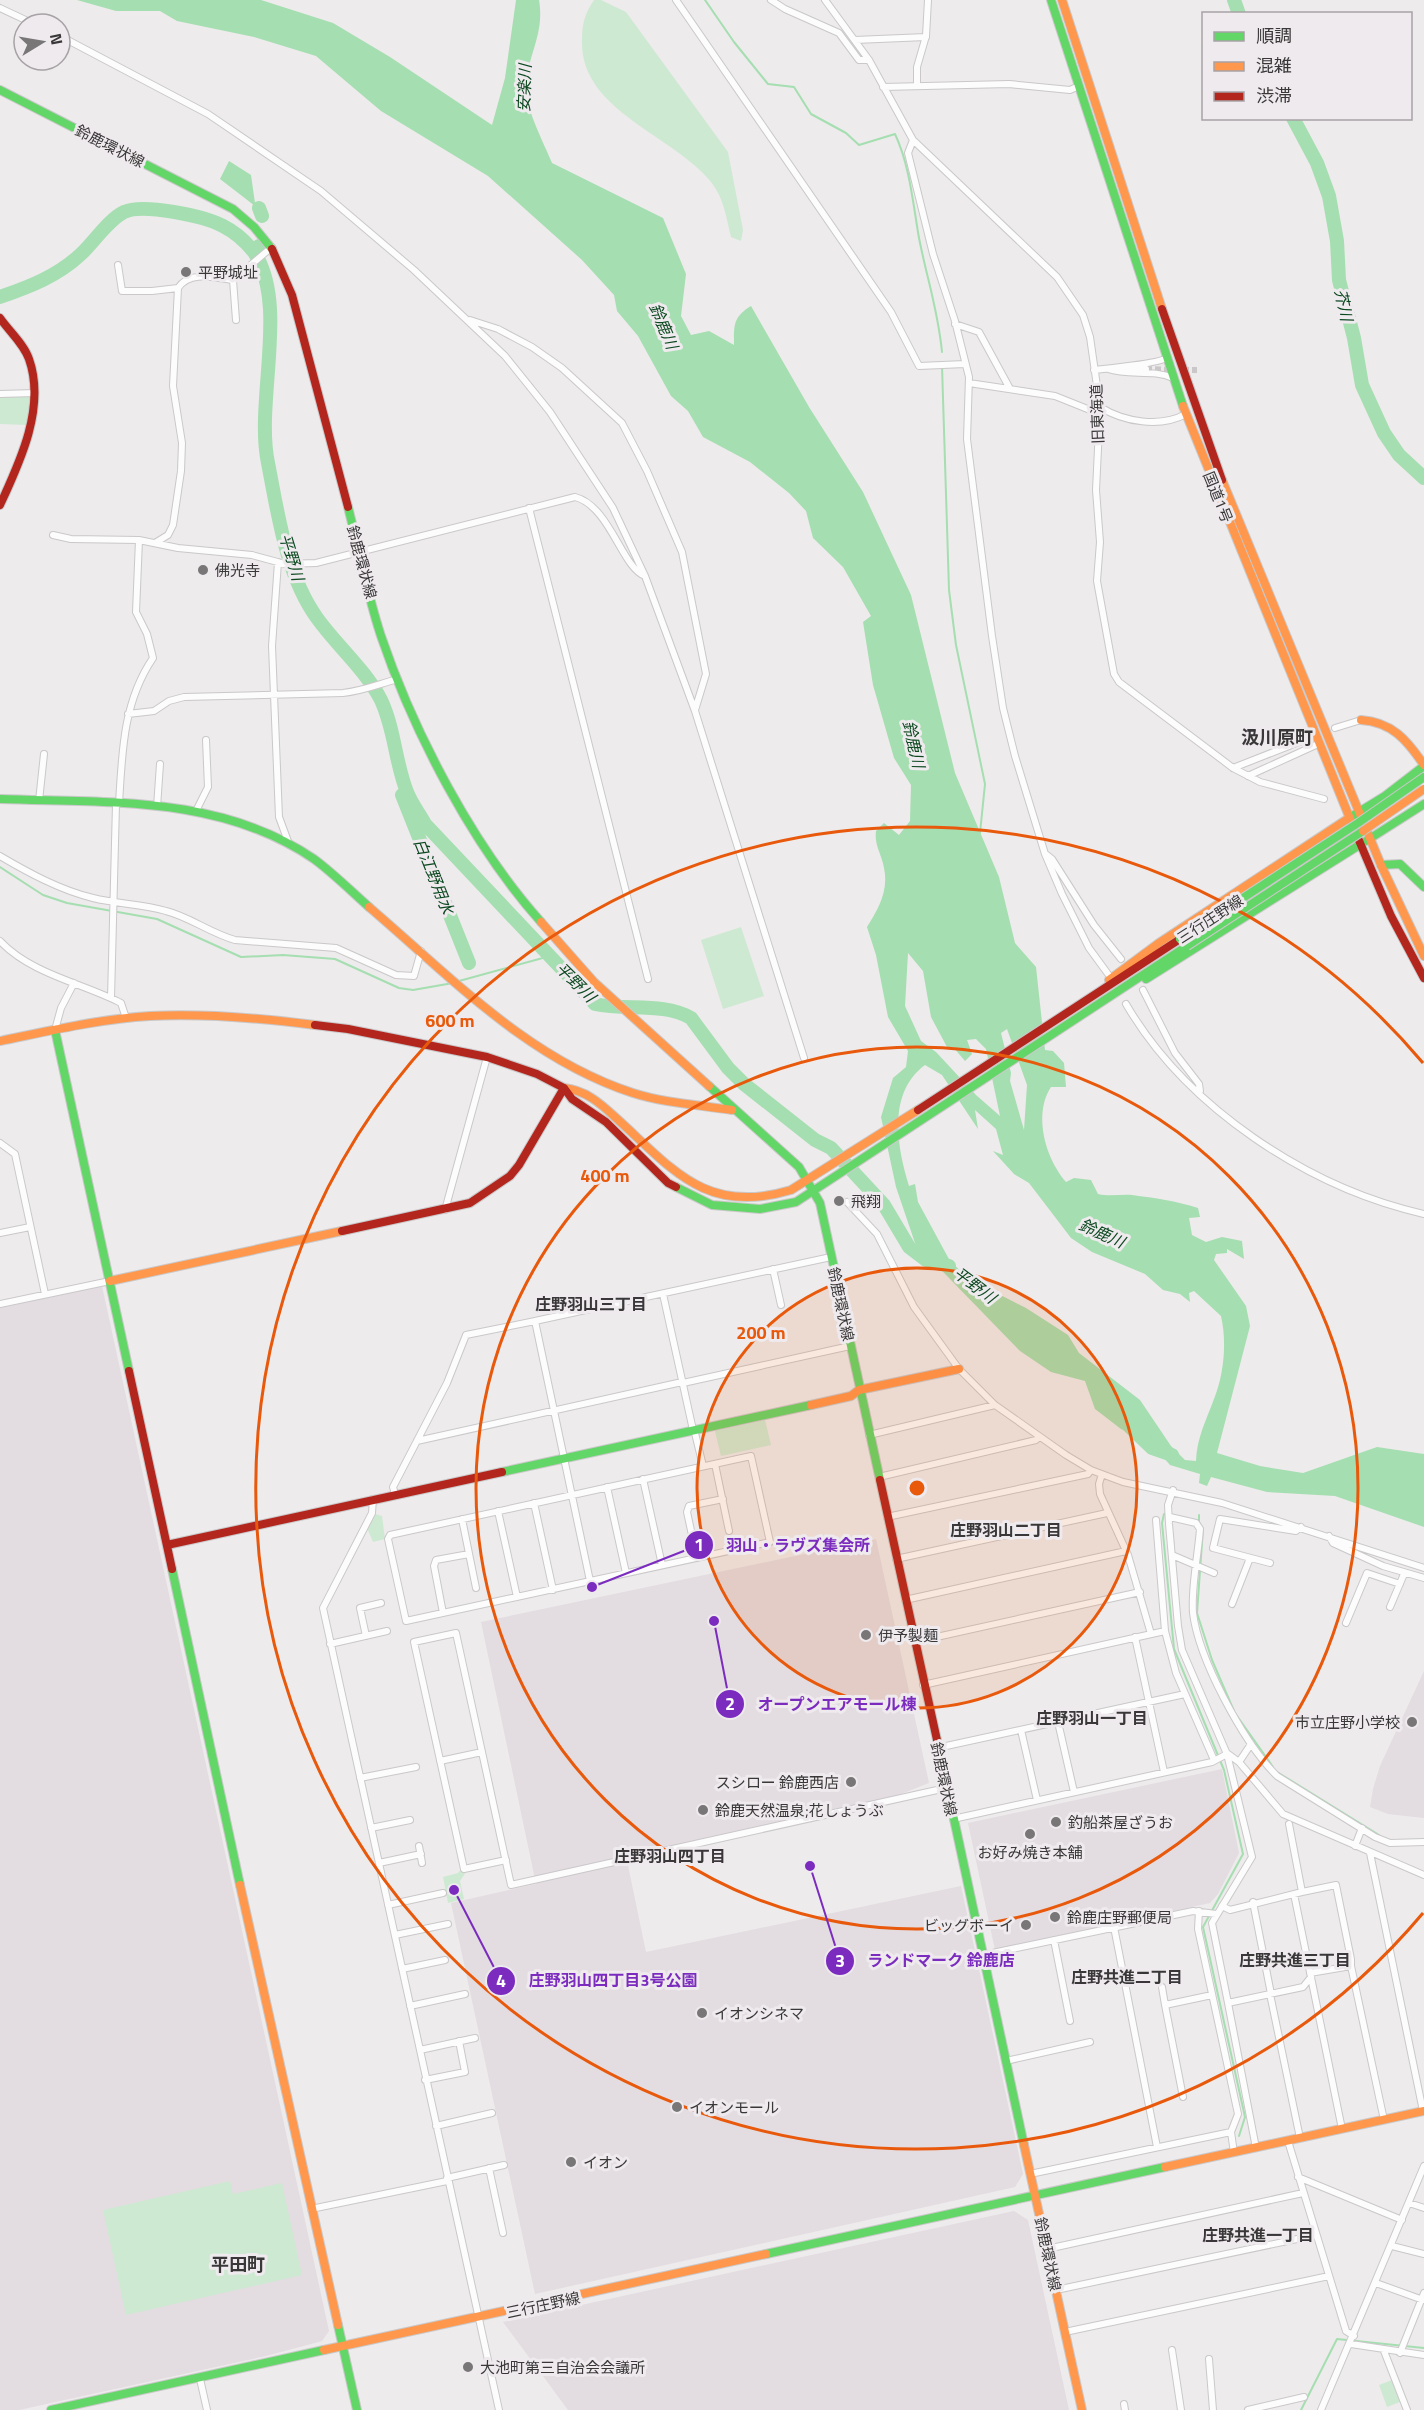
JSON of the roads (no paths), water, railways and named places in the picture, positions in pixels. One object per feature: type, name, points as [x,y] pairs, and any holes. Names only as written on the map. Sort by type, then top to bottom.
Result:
[{"type":"main road","name":"国道1号","points":[[1051,0],[1186,414],[1349,818],[1391,916],[1424,978]]},
{"type":"main road","name":"国道1号","points":[[1062,0],[1208,442],[1381,865],[1424,956]]},
{"type":"main road","name":"鈴鹿環状線","points":[[0,90],[233,209],[273,247],[285,270],[292,295],[381,635],[429,751],[471,824],[522,901],[594,982],[799,1167],[815,1192],[820,1203],[1082,2410]]},
{"type":"main road","points":[[0,318],[29,359],[35,393],[24,446],[15,475],[0,505]]},
{"type":"main road","points":[[1361,720],[1378,721],[1393,727],[1408,741],[1424,766]]},
{"type":"main road","name":"三行庄野線","points":[[564,1088],[576,1089],[596,1100],[650,1148],[673,1172],[703,1190],[732,1197],[764,1196],[791,1190],[821,1173],[1061,1014],[1169,937],[1424,766]]},
{"type":"main road","points":[[1361,827],[1424,777]]},
{"type":"main road","points":[[1361,827],[1424,789]]},
{"type":"main road","points":[[0,799],[118,804],[196,811],[232,820],[289,844],[342,881],[451,977],[538,1049],[582,1073],[636,1094],[734,1110]]},
{"type":"main road","name":"三行庄野線","points":[[1099,1005],[1156,973],[1424,804]]},
{"type":"main road","name":"三行庄野線","points":[[1114,977],[1361,827]]},
{"type":"main road","name":"三行庄野線","points":[[564,1088],[572,1099],[614,1129],[668,1183],[694,1198],[726,1208],[760,1209],[796,1202],[815,1192],[961,1092],[1099,1005],[1361,827]]},
{"type":"main road","points":[[1381,865],[1394,862],[1404,866],[1424,887]]},
{"type":"main road","points":[[0,1041],[126,1018],[198,1015],[299,1022],[487,1057],[537,1074],[564,1088],[527,1154],[510,1176],[470,1203],[110,1281]]},
{"type":"main road","points":[[55,1030],[357,2410]]},
{"type":"main road","points":[[691,1102],[704,1098],[711,1090]]},
{"type":"main road","points":[[167,1545],[851,1396],[859,1390],[959,1369]]},
{"type":"main road","name":"三行庄野線","points":[[51,2410],[1424,2111]]},
{"type":"street","points":[[676,0],[891,312],[919,366],[965,364]]},
{"type":"street","points":[[771,0],[785,9],[839,33],[859,60],[869,60]]},
{"type":"street","name":"旧東海道","points":[[825,0],[869,60],[913,140],[1064,285],[1087,326],[1100,410],[1096,490],[1100,542],[1097,581],[1114,674],[1119,682],[1233,768],[1260,782],[1324,799]]},
{"type":"street","points":[[917,84],[917,67],[926,37],[928,0]]},
{"type":"street","points":[[855,40],[926,37]]},
{"type":"street","points":[[72,42],[208,114],[272,155],[353,216],[506,356],[550,412],[613,508],[645,576],[695,711],[804,1058]]},
{"type":"street","points":[[883,87],[917,84],[1009,84],[1070,90],[1079,86]]},
{"type":"street","points":[[913,140],[908,153],[969,383],[967,439],[1003,708],[1045,854],[1075,923],[1098,963],[1114,977]]},
{"type":"street","points":[[154,543],[168,536],[173,525],[181,471],[182,443],[178,431],[173,386],[178,288],[185,280],[197,276],[233,280],[273,247]]},
{"type":"street","points":[[118,265],[122,291],[178,288]]},
{"type":"street","points":[[233,280],[236,320]]},
{"type":"street","points":[[468,320],[498,329],[532,347],[562,368],[622,423],[655,489],[682,552],[706,674],[695,711]]},
{"type":"street","points":[[955,324],[979,332],[1009,387]]},
{"type":"street","points":[[1094,370],[1132,363],[1156,363],[1166,358]]},
{"type":"street","points":[[1107,368],[1146,369]]},
{"type":"street","points":[[1107,368],[1122,373],[1161,374],[1173,378]]},
{"type":"street","points":[[969,383],[1009,387],[1055,396],[1132,420],[1166,420],[1186,414]]},
{"type":"street","points":[[0,394],[35,393]]},
{"type":"street","points":[[54,535],[70,539],[139,540],[252,555],[299,565],[316,563],[575,497],[582,499],[611,529],[633,566],[645,576]]},
{"type":"street","points":[[529,508],[648,979]]},
{"type":"street","points":[[111,998],[118,804],[125,720],[141,676],[153,658],[147,634],[136,612],[139,540]]},
{"type":"street","points":[[281,563],[273,629],[274,694],[279,817],[289,844]]},
{"type":"street","points":[[128,714],[154,711],[169,700],[184,697],[343,693],[366,690],[398,679]]},
{"type":"street","points":[[1335,728],[1361,720]]},
{"type":"street","points":[[196,811],[208,787],[206,740]]},
{"type":"street","points":[[1233,768],[1304,740]]},
{"type":"street","points":[[1248,776],[1318,744]]},
{"type":"street","points":[[39,801],[44,754]]},
{"type":"street","points":[[157,807],[160,764]]},
{"type":"street","points":[[1045,854],[1052,859],[1094,925],[1121,959]]},
{"type":"street","points":[[0,856],[28,872],[73,892],[114,903],[171,912],[219,936],[235,940],[336,948],[370,961],[396,975],[414,976],[422,951]]},
{"type":"street","points":[[0,941],[21,958],[121,1003],[126,1018]]},
{"type":"street","points":[[55,1030],[61,1008],[74,983]]},
{"type":"street","points":[[1143,990],[1175,1053],[1199,1084],[1200,1091]]},
{"type":"street","points":[[1126,1004],[1155,1045],[1200,1091],[1249,1135],[1297,1166],[1352,1191],[1424,1214]]},
{"type":"street","points":[[445,1210],[487,1057]]},
{"type":"street","points":[[0,1143],[15,1154],[45,1294]]},
{"type":"street","points":[[847,1202],[877,1234],[914,1307],[959,1369],[995,1405],[1039,1437],[1091,1470],[1123,1482],[1173,1490],[1301,1527],[1424,1568]]},
{"type":"street","points":[[0,1233],[30,1227]]},
{"type":"street","points":[[395,1494],[393,1487],[447,1383],[466,1335],[831,1257]]},
{"type":"street","points":[[773,1269],[781,1305]]},
{"type":"street","points":[[0,1304],[110,1281]]},
{"type":"street","points":[[663,1294],[703,1466]]},
{"type":"street","points":[[535,1322],[590,1581]]},
{"type":"street","points":[[417,1441],[850,1346]]},
{"type":"street","points":[[869,1435],[995,1405]]},
{"type":"street","points":[[879,1477],[1036,1440],[1039,1437]]},
{"type":"street","points":[[751,1456],[770,1542],[406,1622],[388,1539],[390,1535],[703,1466],[751,1456]]},
{"type":"street","points":[[716,1464],[729,1531]]},
{"type":"street","points":[[887,1516],[1088,1474],[1091,1470]]},
{"type":"street","points":[[1102,1474],[1099,1484],[1107,1513],[1126,1551],[1151,1634]]},
{"type":"street","points":[[643,1479],[662,1565]]},
{"type":"street","points":[[607,1487],[626,1573]]},
{"type":"street","points":[[1173,1490],[1168,1506],[1182,1650],[1226,1754],[1252,1857],[1212,1923],[1256,2148]]},
{"type":"street","points":[[373,1499],[372,1513],[323,1608],[499,2410]]},
{"type":"street","points":[[697,1558],[687,1512],[689,1506],[723,1499]]},
{"type":"street","points":[[534,1503],[553,1590]]},
{"type":"street","points":[[498,1511],[517,1597]]},
{"type":"street","points":[[896,1559],[1107,1513]]},
{"type":"street","points":[[1170,1517],[1196,1523],[1200,1529],[1193,1604],[1197,1629],[1233,1716],[1251,1744],[1277,1776],[1362,1828],[1390,1843],[1424,1842]]},
{"type":"street","points":[[462,1519],[476,1588]]},
{"type":"street","points":[[1270,1563],[1213,1548],[1220,1519],[1296,1531],[1301,1527]]},
{"type":"street","points":[[1156,1520],[1165,1631],[1173,1665],[1214,1760]]},
{"type":"street","points":[[1329,1536],[1333,1543],[1404,1574],[1424,1578]]},
{"type":"street","points":[[905,1600],[1126,1551]]},
{"type":"street","points":[[443,1613],[434,1566],[436,1560],[469,1554]]},
{"type":"street","points":[[1172,1555],[1214,1573]]},
{"type":"street","points":[[1232,1604],[1250,1558]]},
{"type":"street","points":[[1346,1623],[1366,1573],[1400,1584]]},
{"type":"street","points":[[1390,1607],[1404,1574]]},
{"type":"street","points":[[914,1642],[1140,1592]]},
{"type":"street","points":[[366,1636],[360,1608],[381,1603]]},
{"type":"street","points":[[330,1644],[387,1631]]},
{"type":"street","points":[[923,1685],[1165,1631]]},
{"type":"street","points":[[506,1860],[464,1869],[414,1642],[456,1633],[512,1885],[946,1788]]},
{"type":"street","points":[[1135,1637],[1164,1772]]},
{"type":"street","points":[[937,1748],[1185,1694]]},
{"type":"street","points":[[1058,1722],[1074,1792]]},
{"type":"street","points":[[1021,1730],[1036,1800]]},
{"type":"street","points":[[1239,1762],[1251,1744]]},
{"type":"street","points":[[440,1761],[482,1752]]},
{"type":"street","points":[[952,1819],[1164,1772],[1214,1760],[1226,1754]]},
{"type":"street","points":[[1226,1754],[1239,1762],[1283,1814],[1424,1875]]},
{"type":"street","points":[[360,1778],[416,1767]]},
{"type":"street","points":[[371,1828],[410,1820]]},
{"type":"street","points":[[1289,1824],[1302,1892]]},
{"type":"street","points":[[1356,1846],[1362,1828]]},
{"type":"street","points":[[419,1846],[422,1863]]},
{"type":"street","points":[[1370,1853],[1424,2111]]},
{"type":"street","points":[[379,1863],[421,1854]]},
{"type":"street","points":[[1222,1906],[1230,1910],[1248,1906],[1253,1902],[1336,1885],[1384,2120]]},
{"type":"street","points":[[388,1905],[443,1893]]},
{"type":"street","points":[[1294,1894],[1342,2129]]},
{"type":"street","points":[[1253,1902],[1300,2138]]},
{"type":"street","points":[[983,1955],[1199,1911],[1216,1914]]},
{"type":"street","points":[[1199,1911],[1198,1929],[1238,2114],[1231,2132],[1234,2153]]},
{"type":"street","points":[[395,1935],[448,1924]]},
{"type":"street","points":[[1114,1928],[1157,2147]]},
{"type":"street","points":[[1054,1940],[1070,2021]]},
{"type":"street","points":[[402,1969],[445,1960]]},
{"type":"street","points":[[1228,2003],[1303,1987],[1311,1975],[1351,1966]]},
{"type":"street","points":[[1162,1987],[1183,2097]]},
{"type":"street","points":[[410,2006],[465,1995]]},
{"type":"street","points":[[1165,2005],[1212,1995]]},
{"type":"street","points":[[1220,2024],[1230,2021]]},
{"type":"street","points":[[420,2050],[475,2038]]},
{"type":"street","points":[[425,2080],[465,2072],[459,2041]]},
{"type":"street","points":[[1006,2061],[1090,2042]]},
{"type":"street","points":[[436,2126],[492,2114]]},
{"type":"street","points":[[1030,2174],[1231,2132]]},
{"type":"street","points":[[1288,2141],[1346,2331],[1354,2336]]},
{"type":"street","points":[[311,2208],[447,2180],[504,2165]]},
{"type":"street","points":[[1321,2410],[1351,2344],[1424,2166]]},
{"type":"street","points":[[489,2168],[503,2233]]},
{"type":"street","points":[[1298,2177],[1402,2220]]},
{"type":"street","points":[[1047,2249],[1303,2193]]},
{"type":"street","points":[[1409,2204],[1424,2208]]},
{"type":"street","points":[[1056,2290],[1316,2235]]},
{"type":"street","points":[[1392,2246],[1424,2254]]},
{"type":"street","points":[[1065,2332],[1329,2276]]},
{"type":"street","points":[[1376,2283],[1423,2298],[1400,2353]]},
{"type":"street","points":[[1351,2344],[1384,2351],[1424,2355]]},
{"type":"street","points":[[1172,2350],[1181,2410]]},
{"type":"street","points":[[1384,2351],[1407,2410]]},
{"type":"street","points":[[1209,2359],[1213,2410]]},
{"type":"street","points":[[200,2379],[207,2410]]},
{"type":"street","points":[[1248,2410],[1304,2397]]},
{"type":"water","points":[[77,0],[261,0],[333,23],[390,57],[492,125],[505,78],[516,0],[539,0],[540,24],[529,65],[526,88],[532,116],[552,163],[663,218],[686,274],[681,316],[691,335],[709,331],[734,345],[736,322],[741,314],[751,306],[809,407],[863,492],[911,595],[955,773],[999,877],[1015,943],[1036,967],[1045,1050],[1053,1051],[1064,1063],[1066,1087],[1051,1087],[1043,1110],[1044,1136],[1052,1161],[1066,1182],[1074,1178],[1091,1180],[1098,1194],[1141,1196],[1198,1208],[1200,1217],[1189,1218],[1192,1235],[1206,1242],[1222,1237],[1242,1241],[1244,1259],[1227,1249],[1227,1253],[1216,1254],[1214,1260],[1246,1306],[1250,1326],[1217,1453],[1260,1466],[1303,1473],[1377,1447],[1424,1454],[1424,1527],[1335,1496],[1267,1492],[1211,1477],[1207,1486],[1199,1483],[1200,1474],[1170,1465],[1149,1441],[1121,1429],[1095,1409],[1085,1381],[1051,1372],[1020,1351],[915,1243],[896,1187],[881,1117],[893,1078],[906,1067],[908,1051],[888,1017],[876,955],[867,927],[879,906],[885,884],[876,831],[884,823],[899,835],[910,821],[911,785],[894,758],[873,685],[863,622],[871,616],[843,567],[813,538],[806,511],[789,493],[750,462],[703,437],[688,411],[671,396],[638,336],[617,311],[614,295],[582,260],[488,176],[381,111],[316,56],[254,37],[177,21],[160,11],[116,11]],"holes":[[[908,953],[923,971],[931,1017],[947,1047],[953,1047],[965,1061],[972,1054],[967,1040],[976,1039],[986,1049],[1000,1116],[976,1095],[936,1052],[921,1041],[905,1006]],[[1007,1029],[1027,1085],[1024,1130],[1010,1081],[1011,1073],[1001,1033]],[[925,1065],[942,1075],[978,1129],[975,1110],[996,1129],[1003,1155],[993,1151],[1014,1174],[1029,1183],[1071,1238],[1092,1252],[1145,1274],[1163,1290],[1180,1294],[1190,1302],[1189,1293],[1194,1291],[1221,1316],[1224,1336],[1222,1369],[1200,1437],[1196,1461],[1185,1460],[1171,1446],[1140,1400],[1079,1353],[1068,1335],[1026,1308],[969,1279],[950,1261],[918,1202],[915,1184],[909,1186],[901,1155],[898,1121],[900,1105],[913,1077]]]},
{"type":"water","points":[[229,161],[251,175],[255,203],[259,209],[220,179]]},
{"type":"waterway","points":[[705,0],[734,42],[768,84],[794,87],[811,114],[846,133],[859,145],[895,134],[908,172],[942,352]]},
{"type":"waterway","name":"芥川","points":[[1234,0],[1238,12]]},
{"type":"waterway","name":"芥川","points":[[1294,120],[1317,163],[1329,196],[1337,241],[1339,280],[1354,338],[1362,385],[1384,433],[1399,455],[1424,478]]},
{"type":"waterway","name":"平野川","points":[[259,208],[262,216]]},
{"type":"waterway","name":"平野川","points":[[0,297],[32,285],[63,269],[81,254],[112,220],[124,212],[133,210],[174,212],[214,222],[236,234],[254,252]]},
{"type":"waterway","name":"平野川","points":[[259,246],[254,252],[264,274],[269,299],[270,326],[265,438],[285,544],[306,601],[317,618],[367,678],[381,700],[386,711],[407,792],[425,824],[595,1004],[656,1008],[691,1018],[728,1068],[744,1084],[815,1140],[831,1148],[884,1205],[909,1247],[926,1260],[949,1266]]},
{"type":"waterway","points":[[942,366],[949,590],[956,645],[985,784],[980,833]]},
{"type":"waterway","name":"白江野用水","points":[[402,795],[469,963]]},
{"type":"waterway","points":[[0,867],[43,895],[67,903],[157,919],[241,957],[283,955],[335,959],[399,988],[413,990],[453,983]]},
{"type":"waterway","points":[[459,981],[550,956]]},
{"type":"waterway","name":"平野川","points":[[1129,1426],[1152,1448],[1172,1455]]},
{"type":"waterway","points":[[1164,1514],[1162,1523],[1174,1649],[1224,1770],[1243,1854],[1203,1927],[1245,2117],[1239,2136]]},
{"type":"waterway","points":[[1199,1515],[1199,1522],[1203,1529],[1197,1613],[1212,1660],[1234,1711]]},
{"type":"waterway","points":[[1237,1716],[1273,1767]]},
{"type":"waterway","points":[[1277,1772],[1379,1835]]},
{"type":"waterway","points":[[1301,2410],[1337,2339],[1424,2348]]},
{"type":"tunnel","points":[[1146,369],[1172,370]]},
{"type":"tunnel","points":[[1183,370],[1197,370]]},
{"type":"place","name":"平野城址","points":[[186,272]]},
{"type":"place","name":"佛光寺","points":[[203,570]]},
{"type":"place","name":"飛翔","points":[[839,1201]]},
{"type":"place","name":"羽山・ラヴズ集会所","points":[[592,1587]]},
{"type":"place","name":"オープンエアモール棟","points":[[714,1621]]},
{"type":"place","name":"伊予製麺","points":[[866,1635]]},
{"type":"place","name":"市立庄野小学校","points":[[1412,1722]]},
{"type":"place","name":"スシロー 鈴鹿西店","points":[[851,1782]]},
{"type":"place","name":"鈴鹿天然温泉;花しょうぶ","points":[[703,1810]]},
{"type":"place","name":"釣船茶屋ざうお","points":[[1056,1822]]},
{"type":"place","name":"お好み焼き本舗","points":[[1030,1834]]},
{"type":"place","name":"ランドマーク 鈴鹿店","points":[[810,1866]]},
{"type":"place","name":"庄野羽山四丁目3号公園","points":[[454,1890]]},
{"type":"place","name":"鈴鹿庄野郵便局","points":[[1055,1917]]},
{"type":"place","name":"ビッグボーイ","points":[[1026,1925]]},
{"type":"place","name":"イオンシネマ","points":[[702,2013]]},
{"type":"place","name":"イオンモール","points":[[677,2107]]},
{"type":"place","name":"イオン","points":[[571,2162]]},
{"type":"place","name":"大池町第三自治会会議所","points":[[468,2367]]},
{"type":"district","name":"汲川原町","points":[[1277,737]]},
{"type":"district","name":"庄野羽山三丁目","points":[[591,1304]]},
{"type":"district","name":"庄野羽山二丁目","points":[[1006,1530]]},
{"type":"district","name":"庄野羽山一丁目","points":[[1092,1718]]},
{"type":"district","name":"庄野羽山四丁目","points":[[670,1856]]},
{"type":"district","name":"庄野共進三丁目","points":[[1295,1960]]},
{"type":"district","name":"庄野共進二丁目","points":[[1127,1977]]},
{"type":"district","name":"庄野共進一丁目","points":[[1258,2235]]},
{"type":"district","name":"平田町","points":[[238,2264]]},
{"type":"water label","name":"安楽川","points":[[524,88]]},
{"type":"water label","name":"鈴鹿川","points":[[664,326]]},
{"type":"water label","name":"鈴鹿川","points":[[914,744]]},
{"type":"water label","name":"鈴鹿川","points":[[1102,1233]]}]
